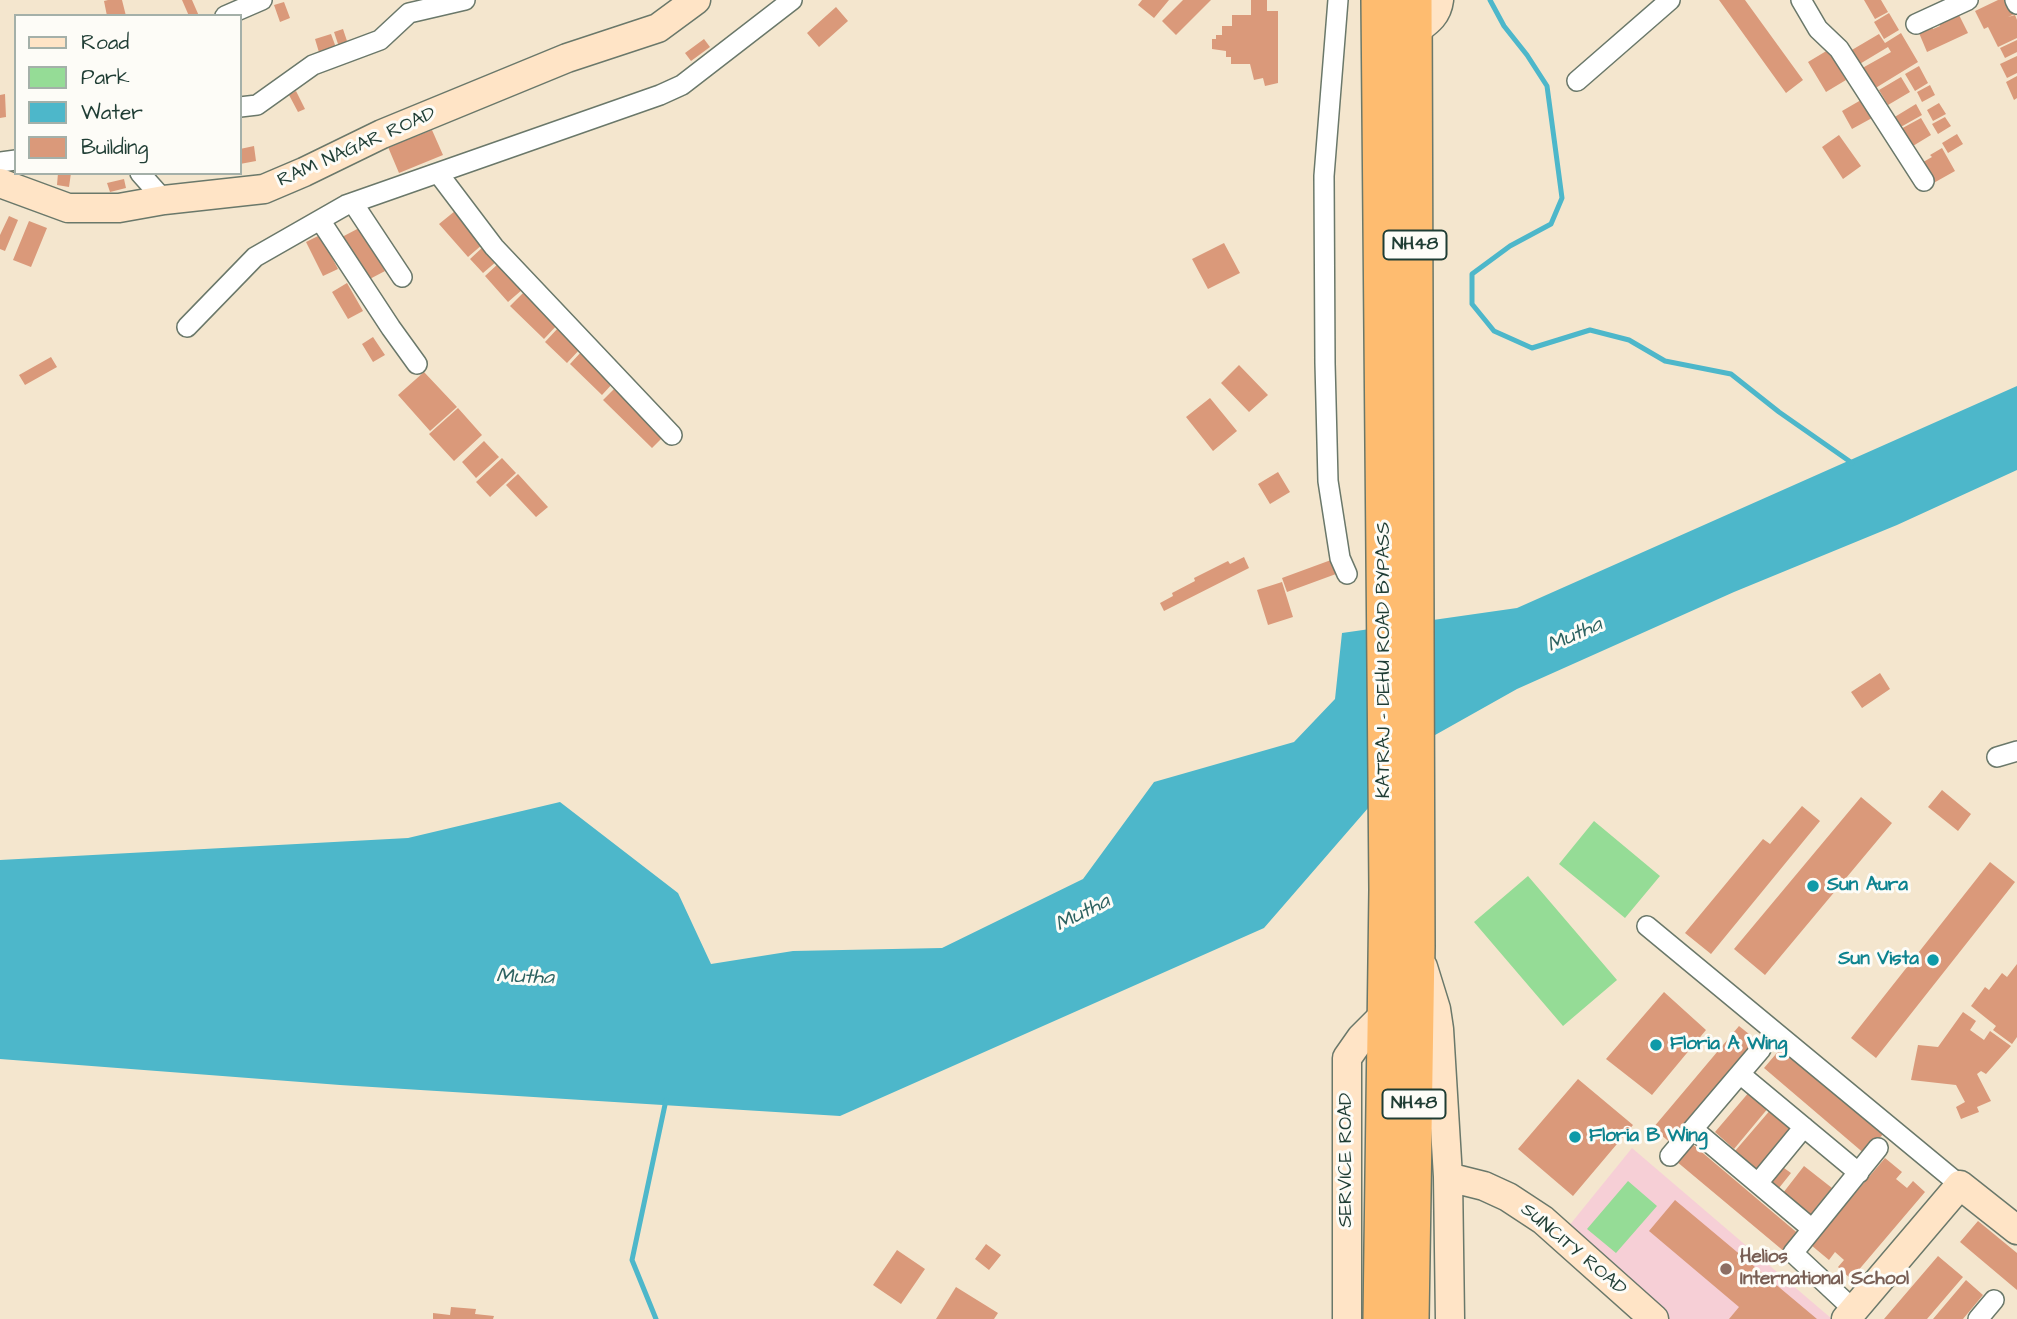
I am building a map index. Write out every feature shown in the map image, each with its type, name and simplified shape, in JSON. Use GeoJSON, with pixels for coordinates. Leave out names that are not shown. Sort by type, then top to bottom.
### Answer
{"type":"FeatureCollection","features":[{"type":"Feature","properties":{"kind":"highway","name":"KATRAJ - DEHU ROAD BYPASS"},"geometry":{"type":"LineString","coordinates":[[1379,0],[1400,489]]}},
{"type":"Feature","properties":{"kind":"highway","name":"KATRAJ - DEHU ROAD BYPASS"},"geometry":{"type":"LineString","coordinates":[[1381,1319],[1384,1015],[1402,890],[1400,489],[1414,16]]}},
{"type":"Feature","properties":{"kind":"highway","name":"KATRAJ - DEHU ROAD BYPASS"},"geometry":{"type":"LineString","coordinates":[[1402,890],[1417,946],[1411,1319]]}},
{"type":"Feature","properties":{"kind":"street"},"geometry":{"type":"LineString","coordinates":[[230,14],[261,0]]}},
{"type":"Feature","properties":{"kind":"street"},"geometry":{"type":"LineString","coordinates":[[242,107],[257,105],[313,65],[380,40],[409,13],[466,0]]}},
{"type":"Feature","properties":{"kind":"street","name":"RAM NAGAR ROAD"},"geometry":{"type":"LineString","coordinates":[[0,183],[68,208],[119,208],[264,189],[382,134],[567,58],[657,27],[696,0]]}},
{"type":"Feature","properties":{"kind":"street"},"geometry":{"type":"LineString","coordinates":[[187,327],[255,257],[320,219],[353,203],[682,85],[792,0]]}},
{"type":"Feature","properties":{"kind":"street"},"geometry":{"type":"LineString","coordinates":[[1338,0],[1324,176],[1325,376],[1328,481],[1340,558],[1347,575]]}},
{"type":"Feature","properties":{"kind":"street"},"geometry":{"type":"LineString","coordinates":[[1414,16],[1431,19],[1438,9],[1439,0]]}},
{"type":"Feature","properties":{"kind":"street"},"geometry":{"type":"LineString","coordinates":[[1801,0],[1818,29],[1839,49],[1924,181]]}},
{"type":"Feature","properties":{"kind":"street"},"geometry":{"type":"LineString","coordinates":[[1916,24],[1968,0]]}},
{"type":"Feature","properties":{"kind":"street"},"geometry":{"type":"LineString","coordinates":[[1577,81],[1667,1]]}},
{"type":"Feature","properties":{"kind":"street"},"geometry":{"type":"LineString","coordinates":[[438,173],[494,247],[672,435]]}},
{"type":"Feature","properties":{"kind":"street"},"geometry":{"type":"LineString","coordinates":[[142,175],[164,200]]}},
{"type":"Feature","properties":{"kind":"street"},"geometry":{"type":"LineString","coordinates":[[353,203],[402,277]]}},
{"type":"Feature","properties":{"kind":"street"},"geometry":{"type":"LineString","coordinates":[[320,219],[417,364]]}},
{"type":"Feature","properties":{"kind":"street"},"geometry":{"type":"LineString","coordinates":[[1997,757],[2017,751]]}},
{"type":"Feature","properties":{"kind":"street"},"geometry":{"type":"LineString","coordinates":[[1647,926],[1960,1185],[2016,1227]]}},
{"type":"Feature","properties":{"kind":"street"},"geometry":{"type":"LineString","coordinates":[[1417,946],[1436,1009],[1439,1029],[1448,1177],[1450,1319]]}},
{"type":"Feature","properties":{"kind":"street","name":"SERVICE ROAD"},"geometry":{"type":"LineString","coordinates":[[1347,1319],[1347,1058],[1384,1015]]}},
{"type":"Feature","properties":{"kind":"street"},"geometry":{"type":"LineString","coordinates":[[1670,1156],[1761,1049]]}},
{"type":"Feature","properties":{"kind":"street"},"geometry":{"type":"LineString","coordinates":[[1740,1074],[1859,1173]]}},
{"type":"Feature","properties":{"kind":"street"},"geometry":{"type":"LineString","coordinates":[[1758,1183],[1804,1127]]}},
{"type":"Feature","properties":{"kind":"street"},"geometry":{"type":"LineString","coordinates":[[1693,1129],[1812,1229]]}},
{"type":"Feature","properties":{"kind":"street"},"geometry":{"type":"LineString","coordinates":[[1878,1148],[1793,1254],[1850,1314],[1960,1185]]}},
{"type":"Feature","properties":{"kind":"street","name":"SUNCITY ROAD"},"geometry":{"type":"LineString","coordinates":[[1448,1177],[1484,1186],[1508,1197],[1543,1220],[1654,1319]]}},
{"type":"Feature","properties":{"kind":"street"},"geometry":{"type":"LineString","coordinates":[[1978,1319],[1994,1300]]}},
{"type":"Feature","properties":{"kind":"shaded area"},"geometry":{"type":"Polygon","coordinates":[[[1632,1148],[1832,1319],[1661,1319],[1564,1232],[1632,1148]]]}},
{"type":"Feature","properties":{"kind":"green space"},"geometry":{"type":"Polygon","coordinates":[[[1594,821],[1660,876],[1625,918],[1559,864],[1594,821]]]}},
{"type":"Feature","properties":{"kind":"green space"},"geometry":{"type":"Polygon","coordinates":[[[1528,876],[1617,980],[1563,1026],[1474,922],[1528,876]]]}},
{"type":"Feature","properties":{"kind":"green space"},"geometry":{"type":"Polygon","coordinates":[[[1628,1181],[1657,1206],[1616,1253],[1587,1229],[1628,1181]]]}},
{"type":"Feature","properties":{"kind":"water","name":"Mutha"},"geometry":{"type":"Polygon","coordinates":[[[2017,386],[2017,470],[1897,525],[1734,592],[1517,689],[1428,739],[1264,928],[840,1116],[340,1085],[0,1059],[0,860],[408,838],[560,802],[678,893],[711,964],[793,951],[942,948],[1083,879],[1154,782],[1294,742],[1335,699],[1342,633],[1517,608],[2017,386]]]}},
{"type":"Feature","properties":{"kind":"building"},"geometry":{"type":"Polygon","coordinates":[[[122,0],[126,14],[107,14],[104,1],[122,0]]]}},
{"type":"Feature","properties":{"kind":"building"},"geometry":{"type":"Polygon","coordinates":[[[182,0],[192,0],[198,14],[188,14],[182,0]]]}},
{"type":"Feature","properties":{"kind":"building"},"geometry":{"type":"Polygon","coordinates":[[[1142,0],[1169,0],[1154,18],[1138,5],[1142,0]]]}},
{"type":"Feature","properties":{"kind":"building"},"geometry":{"type":"Polygon","coordinates":[[[1183,0],[1211,0],[1176,35],[1162,21],[1183,0]]]}},
{"type":"Feature","properties":{"kind":"building"},"geometry":{"type":"Polygon","coordinates":[[[1251,0],[1267,0],[1267,11],[1278,11],[1278,83],[1265,86],[1263,78],[1254,80],[1250,64],[1231,64],[1231,57],[1226,57],[1226,51],[1212,49],[1212,39],[1216,39],[1216,35],[1222,35],[1222,26],[1232,26],[1232,15],[1251,15],[1251,0]]]}},
{"type":"Feature","properties":{"kind":"building"},"geometry":{"type":"Polygon","coordinates":[[[1719,0],[1745,0],[1803,80],[1786,93],[1719,0]]]}},
{"type":"Feature","properties":{"kind":"building"},"geometry":{"type":"Polygon","coordinates":[[[1864,0],[1881,0],[1888,12],[1875,19],[1864,0]]]}},
{"type":"Feature","properties":{"kind":"building"},"geometry":{"type":"Polygon","coordinates":[[[1998,0],[2011,0],[2017,13],[2008,17],[2015,15],[2017,38],[1998,47],[1988,27],[1984,29],[1975,11],[1998,0]]]}},
{"type":"Feature","properties":{"kind":"building"},"geometry":{"type":"Polygon","coordinates":[[[284,2],[290,18],[280,22],[274,5],[284,2]]]}},
{"type":"Feature","properties":{"kind":"building"},"geometry":{"type":"Polygon","coordinates":[[[836,7],[848,21],[819,47],[807,33],[836,7]]]}},
{"type":"Feature","properties":{"kind":"building"},"geometry":{"type":"Polygon","coordinates":[[[1957,11],[1968,33],[1927,52],[1919,33],[1940,26],[1937,20],[1957,11]]]}},
{"type":"Feature","properties":{"kind":"building"},"geometry":{"type":"Polygon","coordinates":[[[1889,13],[1899,30],[1884,39],[1874,22],[1889,13]]]}},
{"type":"Feature","properties":{"kind":"building"},"geometry":{"type":"Polygon","coordinates":[[[343,29],[349,47],[340,50],[334,32],[343,29]]]}},
{"type":"Feature","properties":{"kind":"building"},"geometry":{"type":"Polygon","coordinates":[[[1901,33],[1918,62],[1869,92],[1857,71],[1891,52],[1888,47],[1853,68],[1845,54],[1879,34],[1885,43],[1901,33]]]}},
{"type":"Feature","properties":{"kind":"building"},"geometry":{"type":"Polygon","coordinates":[[[331,34],[338,53],[321,59],[315,39],[331,34]]]}},
{"type":"Feature","properties":{"kind":"building"},"geometry":{"type":"Polygon","coordinates":[[[704,39],[710,47],[691,61],[685,53],[704,39]]]}},
{"type":"Feature","properties":{"kind":"building"},"geometry":{"type":"Polygon","coordinates":[[[2017,40],[2017,52],[2005,58],[2000,48],[2017,40]]]}},
{"type":"Feature","properties":{"kind":"building"},"geometry":{"type":"Polygon","coordinates":[[[1828,50],[1846,80],[1826,92],[1808,62],[1828,50]]]}},
{"type":"Feature","properties":{"kind":"building"},"geometry":{"type":"Polygon","coordinates":[[[2017,56],[2017,73],[2007,78],[2000,64],[2017,56]]]}},
{"type":"Feature","properties":{"kind":"building"},"geometry":{"type":"Polygon","coordinates":[[[1919,66],[1928,83],[1915,91],[1905,74],[1919,66]]]}},
{"type":"Feature","properties":{"kind":"building"},"geometry":{"type":"Polygon","coordinates":[[[2017,76],[2017,98],[2014,100],[2006,82],[2017,76]]]}},
{"type":"Feature","properties":{"kind":"building"},"geometry":{"type":"Polygon","coordinates":[[[1901,77],[1910,92],[1888,105],[1879,90],[1901,77]]]}},
{"type":"Feature","properties":{"kind":"building"},"geometry":{"type":"Polygon","coordinates":[[[1930,85],[1935,95],[1922,102],[1917,92],[1930,85]]]}},
{"type":"Feature","properties":{"kind":"building"},"geometry":{"type":"Polygon","coordinates":[[[296,91],[305,109],[298,112],[289,95],[296,91]]]}},
{"type":"Feature","properties":{"kind":"building"},"geometry":{"type":"Polygon","coordinates":[[[5,94],[6,117],[0,118],[0,95],[5,94]]]}},
{"type":"Feature","properties":{"kind":"building"},"geometry":{"type":"Polygon","coordinates":[[[1861,100],[1872,118],[1852,129],[1842,111],[1861,100]]]}},
{"type":"Feature","properties":{"kind":"building"},"geometry":{"type":"Polygon","coordinates":[[[1939,103],[1946,114],[1933,121],[1927,110],[1939,103]]]}},
{"type":"Feature","properties":{"kind":"building"},"geometry":{"type":"Polygon","coordinates":[[[1916,104],[1922,115],[1899,128],[1893,118],[1916,104]]]}},
{"type":"Feature","properties":{"kind":"building"},"geometry":{"type":"Polygon","coordinates":[[[1945,117],[1951,126],[1938,134],[1932,124],[1945,117]]]}},
{"type":"Feature","properties":{"kind":"building"},"geometry":{"type":"Polygon","coordinates":[[[1921,118],[1931,135],[1908,149],[1897,131],[1921,118]]]}},
{"type":"Feature","properties":{"kind":"building"},"geometry":{"type":"Polygon","coordinates":[[[432,130],[443,155],[399,173],[388,147],[432,130]]]}},
{"type":"Feature","properties":{"kind":"building"},"geometry":{"type":"Polygon","coordinates":[[[1957,134],[1963,144],[1948,153],[1942,143],[1957,134]]]}},
{"type":"Feature","properties":{"kind":"building"},"geometry":{"type":"Polygon","coordinates":[[[1839,135],[1861,166],[1843,179],[1822,147],[1839,135]]]}},
{"type":"Feature","properties":{"kind":"building"},"geometry":{"type":"Polygon","coordinates":[[[254,146],[256,161],[242,164],[242,149],[254,146]]]}},
{"type":"Feature","properties":{"kind":"building"},"geometry":{"type":"Polygon","coordinates":[[[1942,148],[1955,171],[1930,185],[1918,165],[1942,148]]]}},
{"type":"Feature","properties":{"kind":"building"},"geometry":{"type":"Polygon","coordinates":[[[58,175],[71,175],[69,187],[57,185],[58,175]]]}},
{"type":"Feature","properties":{"kind":"building"},"geometry":{"type":"Polygon","coordinates":[[[124,179],[126,188],[110,192],[107,183],[124,179]]]}},
{"type":"Feature","properties":{"kind":"building"},"geometry":{"type":"Polygon","coordinates":[[[455,211],[483,244],[468,257],[439,224],[455,211]]]}},
{"type":"Feature","properties":{"kind":"building"},"geometry":{"type":"Polygon","coordinates":[[[9,216],[18,220],[5,251],[0,249],[0,235],[9,216]]]}},
{"type":"Feature","properties":{"kind":"building"},"geometry":{"type":"Polygon","coordinates":[[[29,221],[47,228],[31,267],[13,260],[29,221]]]}},
{"type":"Feature","properties":{"kind":"building"},"geometry":{"type":"Polygon","coordinates":[[[361,227],[385,271],[366,281],[342,237],[361,227]]]}},
{"type":"Feature","properties":{"kind":"building"},"geometry":{"type":"Polygon","coordinates":[[[320,235],[338,269],[323,276],[306,242],[320,235]]]}},
{"type":"Feature","properties":{"kind":"building"},"geometry":{"type":"Polygon","coordinates":[[[1224,243],[1240,273],[1208,289],[1192,259],[1224,243]]]}},
{"type":"Feature","properties":{"kind":"building"},"geometry":{"type":"Polygon","coordinates":[[[484,246],[497,261],[483,273],[470,259],[484,246]]]}},
{"type":"Feature","properties":{"kind":"building"},"geometry":{"type":"Polygon","coordinates":[[[499,263],[523,289],[508,302],[485,276],[499,263]]]}},
{"type":"Feature","properties":{"kind":"building"},"geometry":{"type":"Polygon","coordinates":[[[347,283],[363,311],[348,319],[332,292],[347,283]]]}},
{"type":"Feature","properties":{"kind":"building"},"geometry":{"type":"Polygon","coordinates":[[[525,291],[559,323],[544,339],[510,306],[525,291]]]}},
{"type":"Feature","properties":{"kind":"building"},"geometry":{"type":"Polygon","coordinates":[[[559,327],[581,348],[567,363],[545,342],[559,327]]]}},
{"type":"Feature","properties":{"kind":"building"},"geometry":{"type":"Polygon","coordinates":[[[373,337],[385,355],[373,362],[362,344],[373,337]]]}},
{"type":"Feature","properties":{"kind":"building"},"geometry":{"type":"Polygon","coordinates":[[[582,351],[614,382],[602,395],[570,364],[582,351]]]}},
{"type":"Feature","properties":{"kind":"building"},"geometry":{"type":"Polygon","coordinates":[[[51,357],[57,367],[25,385],[19,375],[51,357]]]}},
{"type":"Feature","properties":{"kind":"building"},"geometry":{"type":"Polygon","coordinates":[[[1239,365],[1268,395],[1249,412],[1221,383],[1239,365]]]}},
{"type":"Feature","properties":{"kind":"building"},"geometry":{"type":"Polygon","coordinates":[[[424,372],[457,407],[430,431],[398,395],[424,372]]]}},
{"type":"Feature","properties":{"kind":"building"},"geometry":{"type":"Polygon","coordinates":[[[618,385],[667,433],[652,448],[603,400],[618,385]]]}},
{"type":"Feature","properties":{"kind":"building"},"geometry":{"type":"Polygon","coordinates":[[[1210,398],[1237,431],[1213,451],[1186,417],[1210,398]]]}},
{"type":"Feature","properties":{"kind":"building"},"geometry":{"type":"Polygon","coordinates":[[[458,408],[482,435],[454,461],[429,434],[458,408]]]}},
{"type":"Feature","properties":{"kind":"building"},"geometry":{"type":"Polygon","coordinates":[[[484,441],[499,457],[476,478],[462,462],[484,441]]]}},
{"type":"Feature","properties":{"kind":"building"},"geometry":{"type":"Polygon","coordinates":[[[502,458],[516,473],[490,497],[476,482],[502,458]]]}},
{"type":"Feature","properties":{"kind":"building"},"geometry":{"type":"Polygon","coordinates":[[[1278,472],[1290,492],[1270,504],[1258,484],[1278,472]]]}},
{"type":"Feature","properties":{"kind":"building"},"geometry":{"type":"Polygon","coordinates":[[[518,474],[548,507],[536,517],[506,485],[518,474]]]}},
{"type":"Feature","properties":{"kind":"building"},"geometry":{"type":"Polygon","coordinates":[[[1244,557],[1249,568],[1164,611],[1160,603],[1195,581],[1194,578],[1228,561],[1230,564],[1244,557]]]}},
{"type":"Feature","properties":{"kind":"building"},"geometry":{"type":"Polygon","coordinates":[[[1331,560],[1336,574],[1287,592],[1282,578],[1331,560]]]}},
{"type":"Feature","properties":{"kind":"building"},"geometry":{"type":"Polygon","coordinates":[[[1282,582],[1293,617],[1268,625],[1257,590],[1282,582]]]}},
{"type":"Feature","properties":{"kind":"building"},"geometry":{"type":"Polygon","coordinates":[[[1880,673],[1890,689],[1862,708],[1851,692],[1880,673]]]}},
{"type":"Feature","properties":{"kind":"building"},"geometry":{"type":"Polygon","coordinates":[[[1942,790],[1971,814],[1958,831],[1928,807],[1942,790]]]}},
{"type":"Feature","properties":{"kind":"building","name":"Sun Aura"},"geometry":{"type":"Polygon","coordinates":[[[1861,797],[1892,823],[1765,975],[1734,949],[1861,797]]]}},
{"type":"Feature","properties":{"kind":"building"},"geometry":{"type":"Polygon","coordinates":[[[1802,806],[1820,821],[1711,954],[1685,933],[1763,839],[1770,844],[1802,806]]]}},
{"type":"Feature","properties":{"kind":"building","name":"Sun Vista"},"geometry":{"type":"Polygon","coordinates":[[[1990,862],[2015,882],[1876,1058],[1851,1038],[1990,862]]]}},
{"type":"Feature","properties":{"kind":"building"},"geometry":{"type":"Polygon","coordinates":[[[2017,964],[2017,1037],[2012,1044],[1993,1030],[1996,1026],[1971,1006],[1985,987],[1989,990],[2002,973],[2007,977],[2017,964]]]}},
{"type":"Feature","properties":{"kind":"building","name":"Floria A Wing"},"geometry":{"type":"Polygon","coordinates":[[[1664,992],[1706,1030],[1652,1095],[1606,1059],[1664,992]]]}},
{"type":"Feature","properties":{"kind":"building"},"geometry":{"type":"Polygon","coordinates":[[[1963,1012],[1976,1021],[1970,1030],[1984,1040],[1990,1031],[2011,1046],[1986,1074],[1981,1071],[1977,1074],[1991,1101],[1977,1107],[1979,1112],[1961,1119],[1956,1107],[1965,1102],[1956,1085],[1911,1080],[1918,1045],[1938,1047],[1963,1012]]]}},
{"type":"Feature","properties":{"kind":"building"},"geometry":{"type":"Polygon","coordinates":[[[1739,1026],[1759,1042],[1673,1145],[1653,1128],[1739,1026]]]}},
{"type":"Feature","properties":{"kind":"building"},"geometry":{"type":"Polygon","coordinates":[[[1781,1048],[1883,1134],[1866,1155],[1764,1068],[1781,1048]]]}},
{"type":"Feature","properties":{"kind":"building","name":"Floria B Wing"},"geometry":{"type":"Polygon","coordinates":[[[1578,1079],[1633,1125],[1573,1196],[1518,1149],[1578,1079]]]}},
{"type":"Feature","properties":{"kind":"building"},"geometry":{"type":"Polygon","coordinates":[[[1750,1091],[1769,1107],[1734,1149],[1715,1132],[1750,1091]]]}},
{"type":"Feature","properties":{"kind":"building"},"geometry":{"type":"Polygon","coordinates":[[[1772,1108],[1796,1128],[1759,1171],[1735,1151],[1772,1108]]]}},
{"type":"Feature","properties":{"kind":"building"},"geometry":{"type":"Polygon","coordinates":[[[1691,1143],[1801,1236],[1786,1253],[1676,1161],[1691,1143]]]}},
{"type":"Feature","properties":{"kind":"building"},"geometry":{"type":"Polygon","coordinates":[[[1885,1158],[1902,1172],[1896,1179],[1907,1188],[1913,1181],[1925,1192],[1851,1279],[1838,1267],[1844,1260],[1835,1252],[1829,1260],[1811,1245],[1885,1158]]]}},
{"type":"Feature","properties":{"kind":"building"},"geometry":{"type":"Polygon","coordinates":[[[1804,1166],[1832,1188],[1810,1215],[1783,1193],[1804,1166]]]}},
{"type":"Feature","properties":{"kind":"building"},"geometry":{"type":"Polygon","coordinates":[[[1784,1168],[1791,1173],[1779,1188],[1771,1183],[1784,1168]]]}},
{"type":"Feature","properties":{"kind":"building","name":"Helios International School"},"geometry":{"type":"Polygon","coordinates":[[[1675,1200],[1817,1319],[1729,1319],[1739,1307],[1649,1231],[1675,1200]]]}},
{"type":"Feature","properties":{"kind":"building"},"geometry":{"type":"Polygon","coordinates":[[[1978,1221],[2017,1253],[2017,1290],[1960,1242],[1978,1221]]]}},
{"type":"Feature","properties":{"kind":"building"},"geometry":{"type":"Polygon","coordinates":[[[986,1244],[1001,1255],[989,1270],[975,1259],[986,1244]]]}},
{"type":"Feature","properties":{"kind":"building"},"geometry":{"type":"Polygon","coordinates":[[[897,1250],[925,1269],[901,1304],[873,1285],[897,1250]]]}},
{"type":"Feature","properties":{"kind":"building"},"geometry":{"type":"Polygon","coordinates":[[[1938,1256],[1963,1277],[1927,1319],[1884,1319],[1938,1256]]]}},
{"type":"Feature","properties":{"kind":"building"},"geometry":{"type":"Polygon","coordinates":[[[1966,1280],[1983,1295],[1963,1319],[1933,1319],[1966,1280]]]}},
{"type":"Feature","properties":{"kind":"building"},"geometry":{"type":"Polygon","coordinates":[[[956,1287],[998,1313],[994,1319],[936,1319],[956,1287]]]}},
{"type":"Feature","properties":{"kind":"building"},"geometry":{"type":"Polygon","coordinates":[[[451,1307],[476,1309],[475,1314],[494,1316],[493,1319],[433,1319],[433,1313],[450,1315],[451,1307]]]}},
{"type":"Feature","properties":{"kind":"waterway"},"geometry":{"type":"LineString","coordinates":[[1490,0],[1504,26],[1547,86],[1562,198],[1551,224],[1510,246],[1472,274],[1472,304],[1494,331],[1532,348],[1590,330],[1629,340],[1665,361],[1731,374],[1779,412],[1852,463]]}},
{"type":"Feature","properties":{"kind":"waterway"},"geometry":{"type":"LineString","coordinates":[[656,1319],[632,1260],[666,1100]]}},
{"type":"Feature","properties":{"kind":"place","name":"Sun Aura"},"geometry":{"type":"Point","coordinates":[1813,886]}},
{"type":"Feature","properties":{"kind":"place","name":"Sun Vista"},"geometry":{"type":"Point","coordinates":[1933,960]}},
{"type":"Feature","properties":{"kind":"place","name":"Floria A Wing"},"geometry":{"type":"Point","coordinates":[1656,1045]}},
{"type":"Feature","properties":{"kind":"place","name":"Floria B Wing"},"geometry":{"type":"Point","coordinates":[1575,1137]}},
{"type":"Feature","properties":{"kind":"place","name":"Helios International School"},"geometry":{"type":"Point","coordinates":[1726,1269]}}]}
